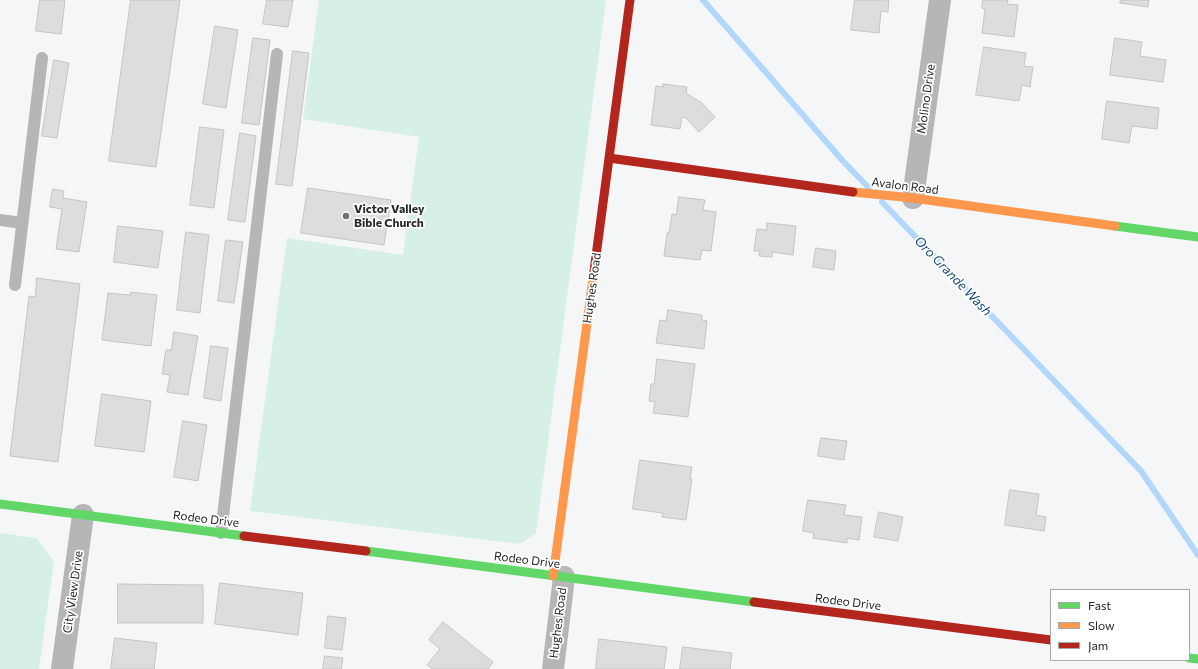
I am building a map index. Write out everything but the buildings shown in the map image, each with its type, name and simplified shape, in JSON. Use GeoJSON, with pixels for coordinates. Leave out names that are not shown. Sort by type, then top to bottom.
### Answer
{"type":"FeatureCollection","features":[{"type":"Feature","properties":{"kind":"street","name":"Hughes Road"},"geometry":{"type":"LineString","coordinates":[[552,669],[559,576],[609,158],[630,0]]}},
{"type":"Feature","properties":{"kind":"street","name":"Molino Drive"},"geometry":{"type":"LineString","coordinates":[[913,198],[940,0]]}},
{"type":"Feature","properties":{"kind":"street","name":"Avalon Road"},"geometry":{"type":"LineString","coordinates":[[609,158],[841,191],[913,198],[1198,237]]}},
{"type":"Feature","properties":{"kind":"street","name":"Rodeo Drive"},"geometry":{"type":"LineString","coordinates":[[0,504],[1050,640]]}},
{"type":"Feature","properties":{"kind":"street","name":"City View Drive"},"geometry":{"type":"LineString","coordinates":[[62,669],[83,515]]}},
{"type":"Feature","properties":{"kind":"lane"},"geometry":{"type":"LineString","coordinates":[[221,533],[277,54]]}},
{"type":"Feature","properties":{"kind":"lane"},"geometry":{"type":"LineString","coordinates":[[15,285],[42,58]]}},
{"type":"Feature","properties":{"kind":"lane"},"geometry":{"type":"LineString","coordinates":[[0,220],[22,223]]}},
{"type":"Feature","properties":{"kind":"green space"},"geometry":{"type":"Polygon","coordinates":[[[319,0],[606,0],[536,533],[520,544],[250,511],[287,238],[403,255],[419,137],[303,119],[319,0]]]}},
{"type":"Feature","properties":{"kind":"green space"},"geometry":{"type":"Polygon","coordinates":[[[0,533],[36,538],[54,561],[39,669],[0,669],[0,533]]]}},
{"type":"Feature","properties":{"kind":"waterway","name":"Oro Grande Wash"},"geometry":{"type":"LineString","coordinates":[[703,0],[842,160],[869,188]]}},
{"type":"Feature","properties":{"kind":"waterway","name":"Oro Grande Wash"},"geometry":{"type":"LineString","coordinates":[[882,202],[1141,471],[1198,555]]}},
{"type":"Feature","properties":{"kind":"traffic: fast"},"geometry":{"type":"LineString","coordinates":[[1115,226],[1198,237]]}},
{"type":"Feature","properties":{"kind":"traffic: fast"},"geometry":{"type":"LineString","coordinates":[[0,504],[244,536]]}},
{"type":"Feature","properties":{"kind":"traffic: fast"},"geometry":{"type":"LineString","coordinates":[[366,551],[754,602]]}},
{"type":"Feature","properties":{"kind":"traffic: fast"},"geometry":{"type":"LineString","coordinates":[[1190,658],[1198,659]]}},
{"type":"Feature","properties":{"kind":"traffic: slow"},"geometry":{"type":"LineString","coordinates":[[853,192],[913,198],[1115,226]]}},
{"type":"Feature","properties":{"kind":"traffic: slow"},"geometry":{"type":"LineString","coordinates":[[553,576],[594,271]]}},
{"type":"Feature","properties":{"kind":"traffic: jam"},"geometry":{"type":"LineString","coordinates":[[594,271],[630,0]]}},
{"type":"Feature","properties":{"kind":"traffic: jam"},"geometry":{"type":"LineString","coordinates":[[609,158],[853,192]]}},
{"type":"Feature","properties":{"kind":"traffic: jam"},"geometry":{"type":"LineString","coordinates":[[244,536],[366,551]]}},
{"type":"Feature","properties":{"kind":"traffic: jam"},"geometry":{"type":"LineString","coordinates":[[754,602],[1050,640]]}},
{"type":"Feature","properties":{"kind":"place","name":"Victor Valley Bible Church"},"geometry":{"type":"Point","coordinates":[346,216]}}]}
